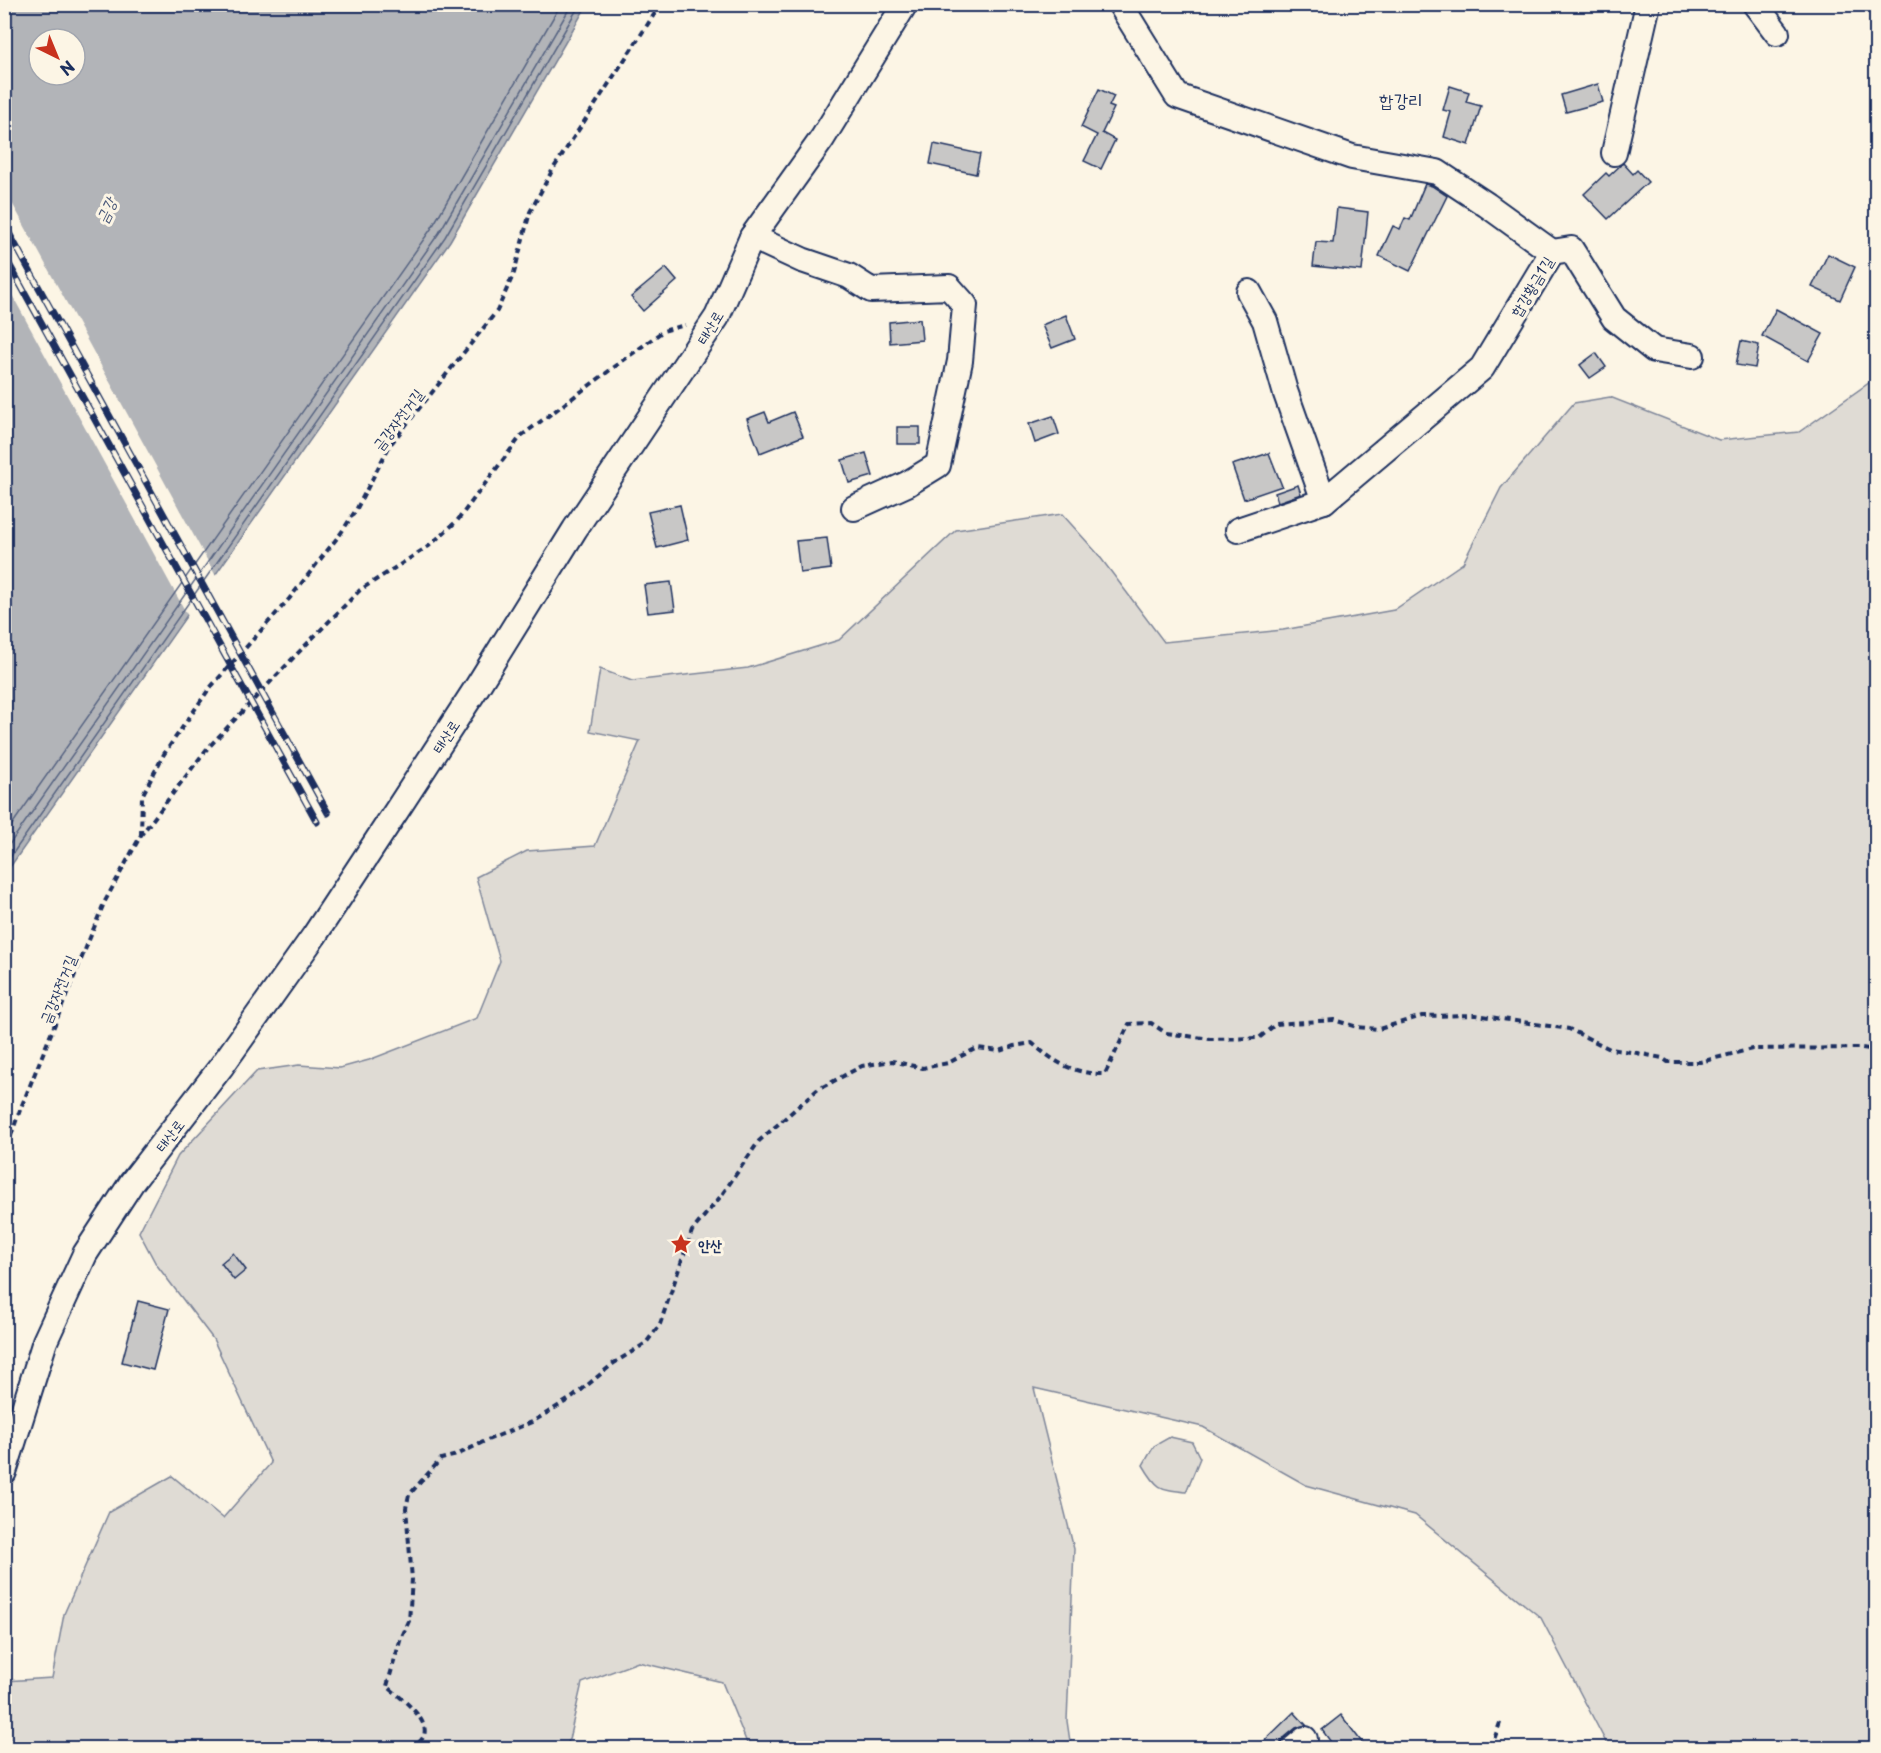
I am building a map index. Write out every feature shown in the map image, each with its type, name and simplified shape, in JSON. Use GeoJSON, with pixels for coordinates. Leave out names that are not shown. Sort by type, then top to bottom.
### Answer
{"type":"FeatureCollection","features":[{"type":"Feature","properties":{"kind":"street","name":"태산로"},"geometry":{"type":"LineString","coordinates":[[4,1472],[45,1341],[85,1254],[132,1182],[221,1067],[314,936],[477,687],[575,529],[717,316],[752,237],[822,139],[905,4]]}},
{"type":"Feature","properties":{"kind":"street","name":"합강황금1길"},"geometry":{"type":"LineString","coordinates":[[1120,4],[1177,96],[1352,157],[1437,172],[1552,252],[1482,368],[1324,501]]}},
{"type":"Feature","properties":{"kind":"street"},"geometry":{"type":"LineString","coordinates":[[1614,153],[1648,4]]}},
{"type":"Feature","properties":{"kind":"street"},"geometry":{"type":"LineString","coordinates":[[1755,4],[1777,33]]}},
{"type":"Feature","properties":{"kind":"street"},"geometry":{"type":"LineString","coordinates":[[752,237],[802,260],[849,276],[871,290],[950,287],[965,305],[960,361],[938,465],[907,484],[854,508]]}},
{"type":"Feature","properties":{"kind":"street"},"geometry":{"type":"LineString","coordinates":[[1552,252],[1571,249],[1614,318],[1654,350],[1692,356]]}},
{"type":"Feature","properties":{"kind":"street"},"geometry":{"type":"LineString","coordinates":[[1238,530],[1324,501],[1285,391],[1265,321],[1249,292]]}},
{"type":"Feature","properties":{"kind":"path","name":"금강자전거길"},"geometry":{"type":"LineString","coordinates":[[141,835],[142,796],[187,717],[289,599],[341,533],[356,510],[390,445],[496,311],[514,273],[530,212],[548,178],[661,4]]}},
{"type":"Feature","properties":{"kind":"path","name":"금강자전거길"},"geometry":{"type":"LineString","coordinates":[[4,1155],[104,903],[141,835],[206,750],[360,590],[429,546],[457,521],[521,436],[663,331],[717,316]]}},
{"type":"Feature","properties":{"kind":"path"},"geometry":{"type":"LineString","coordinates":[[410,1749],[422,1739],[426,1731],[423,1719],[387,1686],[400,1641],[409,1621],[412,1579],[406,1508],[409,1495],[441,1459],[457,1455],[532,1422],[573,1398],[614,1364],[646,1343],[660,1324],[692,1231],[727,1189],[759,1141],[818,1090],[862,1066],[892,1061],[923,1068],[948,1064],[977,1048],[1000,1051],[1032,1043],[1047,1056],[1068,1067],[1086,1074],[1105,1074],[1129,1024],[1151,1023],[1166,1033],[1210,1039],[1259,1038],[1276,1024],[1334,1020],[1357,1027],[1379,1029],[1422,1016],[1465,1015],[1569,1029],[1610,1050],[1662,1058],[1668,1062],[1700,1062],[1752,1049],[1862,1048],[1876,1050]]}},
{"type":"Feature","properties":{"kind":"path"},"geometry":{"type":"LineString","coordinates":[[1491,1749],[1501,1720]]}},
{"type":"Feature","properties":{"kind":"shaded area"},"geometry":{"type":"Polygon","coordinates":[[[1876,378],[1876,1748],[1609,1748],[1541,1618],[1415,1515],[1306,1485],[1203,1427],[1034,1388],[1074,1549],[1067,1721],[1071,1748],[749,1748],[722,1682],[638,1662],[582,1683],[567,1748],[5,1748],[5,1681],[52,1678],[64,1614],[109,1512],[172,1476],[223,1518],[271,1463],[213,1339],[156,1264],[139,1232],[178,1156],[257,1071],[299,1065],[340,1068],[369,1060],[477,1018],[500,961],[476,877],[527,851],[595,846],[640,741],[590,731],[600,669],[632,681],[748,668],[839,640],[956,530],[1062,514],[1097,553],[1164,642],[1283,630],[1394,610],[1463,563],[1501,488],[1574,403],[1610,397],[1719,440],[1799,432],[1876,378]]]}},
{"type":"Feature","properties":{"kind":"shaded area"},"geometry":{"type":"Polygon","coordinates":[[[1170,1437],[1192,1442],[1200,1458],[1186,1492],[1160,1486],[1152,1479],[1143,1465],[1154,1446],[1170,1437]]]}},
{"type":"Feature","properties":{"kind":"water","name":"금강"},"geometry":{"type":"Polygon","coordinates":[[[5,5],[587,5],[450,241],[10,867],[5,882],[5,5]]]}},
{"type":"Feature","properties":{"kind":"pier"},"geometry":{"type":"Polygon","coordinates":[[[5,190],[217,578],[189,618],[5,282],[5,190]]]}},
{"type":"Feature","properties":{"kind":"building"},"geometry":{"type":"Polygon","coordinates":[[[1598,84],[1603,102],[1566,112],[1561,95],[1598,84]]]}},
{"type":"Feature","properties":{"kind":"building"},"geometry":{"type":"Polygon","coordinates":[[[1450,86],[1469,92],[1466,102],[1481,106],[1469,145],[1444,137],[1451,112],[1443,110],[1450,86]]]}},
{"type":"Feature","properties":{"kind":"building"},"geometry":{"type":"Polygon","coordinates":[[[1099,89],[1114,96],[1109,106],[1114,108],[1102,133],[1115,140],[1101,169],[1084,161],[1097,135],[1081,127],[1099,89]]]}},
{"type":"Feature","properties":{"kind":"building"},"geometry":{"type":"Polygon","coordinates":[[[934,144],[980,154],[976,174],[930,164],[934,144]]]}},
{"type":"Feature","properties":{"kind":"building"},"geometry":{"type":"Polygon","coordinates":[[[1623,163],[1633,174],[1637,170],[1648,182],[1608,219],[1584,194],[1606,173],[1609,176],[1623,163]]]}},
{"type":"Feature","properties":{"kind":"building"},"geometry":{"type":"Polygon","coordinates":[[[1425,184],[1447,196],[1410,271],[1379,256],[1393,226],[1400,229],[1405,218],[1410,220],[1425,184]]]}},
{"type":"Feature","properties":{"kind":"building"},"geometry":{"type":"Polygon","coordinates":[[[1337,208],[1368,212],[1362,271],[1313,266],[1316,242],[1333,243],[1337,208]]]}},
{"type":"Feature","properties":{"kind":"building"},"geometry":{"type":"Polygon","coordinates":[[[1828,254],[1855,267],[1840,300],[1812,287],[1828,254]]]}},
{"type":"Feature","properties":{"kind":"building"},"geometry":{"type":"Polygon","coordinates":[[[666,268],[677,281],[643,311],[631,297],[666,268]]]}},
{"type":"Feature","properties":{"kind":"building"},"geometry":{"type":"Polygon","coordinates":[[[1776,309],[1823,334],[1808,361],[1762,336],[1776,309]]]}},
{"type":"Feature","properties":{"kind":"building"},"geometry":{"type":"Polygon","coordinates":[[[1066,315],[1075,339],[1052,348],[1042,325],[1066,315]]]}},
{"type":"Feature","properties":{"kind":"building"},"geometry":{"type":"Polygon","coordinates":[[[920,319],[922,340],[890,343],[889,322],[920,319]]]}},
{"type":"Feature","properties":{"kind":"building"},"geometry":{"type":"Polygon","coordinates":[[[1741,341],[1759,345],[1755,368],[1736,365],[1741,341]]]}},
{"type":"Feature","properties":{"kind":"building"},"geometry":{"type":"Polygon","coordinates":[[[1596,353],[1606,367],[1590,378],[1580,365],[1596,353]]]}},
{"type":"Feature","properties":{"kind":"building"},"geometry":{"type":"Polygon","coordinates":[[[765,412],[769,422],[793,412],[803,436],[760,453],[747,419],[765,412]]]}},
{"type":"Feature","properties":{"kind":"building"},"geometry":{"type":"Polygon","coordinates":[[[1053,416],[1059,434],[1035,443],[1029,424],[1053,416]]]}},
{"type":"Feature","properties":{"kind":"building"},"geometry":{"type":"Polygon","coordinates":[[[897,427],[920,427],[920,444],[897,444],[897,427]]]}},
{"type":"Feature","properties":{"kind":"building"},"geometry":{"type":"Polygon","coordinates":[[[866,453],[873,476],[849,483],[842,460],[866,453]]]}},
{"type":"Feature","properties":{"kind":"building"},"geometry":{"type":"Polygon","coordinates":[[[1269,453],[1282,486],[1244,499],[1232,465],[1269,453]]]}},
{"type":"Feature","properties":{"kind":"building"},"geometry":{"type":"Polygon","coordinates":[[[1298,485],[1301,494],[1278,502],[1275,493],[1298,485]]]}},
{"type":"Feature","properties":{"kind":"building"},"geometry":{"type":"Polygon","coordinates":[[[680,505],[688,540],[657,548],[648,512],[680,505]]]}},
{"type":"Feature","properties":{"kind":"building"},"geometry":{"type":"Polygon","coordinates":[[[827,538],[831,569],[800,573],[796,541],[827,538]]]}},
{"type":"Feature","properties":{"kind":"building"},"geometry":{"type":"Polygon","coordinates":[[[671,582],[675,610],[648,613],[644,585],[671,582]]]}},
{"type":"Feature","properties":{"kind":"building"},"geometry":{"type":"Polygon","coordinates":[[[233,1253],[246,1270],[234,1280],[221,1263],[233,1253]]]}},
{"type":"Feature","properties":{"kind":"building"},"geometry":{"type":"Polygon","coordinates":[[[138,1301],[169,1309],[153,1370],[122,1362],[138,1301]]]}},
{"type":"Feature","properties":{"kind":"building"},"geometry":{"type":"Polygon","coordinates":[[[1294,1712],[1306,1725],[1296,1728],[1285,1737],[1280,1749],[1256,1749],[1294,1712]]]}},
{"type":"Feature","properties":{"kind":"building"},"geometry":{"type":"Polygon","coordinates":[[[1341,1715],[1367,1749],[1336,1749],[1322,1730],[1341,1715]]]}},
{"type":"Feature","properties":{"kind":"railway"},"geometry":{"type":"LineString","coordinates":[[4,224],[328,813]]}},
{"type":"Feature","properties":{"kind":"railway"},"geometry":{"type":"LineString","coordinates":[[4,255],[317,822]]}},
{"type":"Feature","properties":{"kind":"place","name":"안산"},"geometry":{"type":"Point","coordinates":[681,1244]}},
{"type":"Feature","properties":{"kind":"district","name":"합강리"},"geometry":{"type":"Point","coordinates":[1401,99]}}]}
